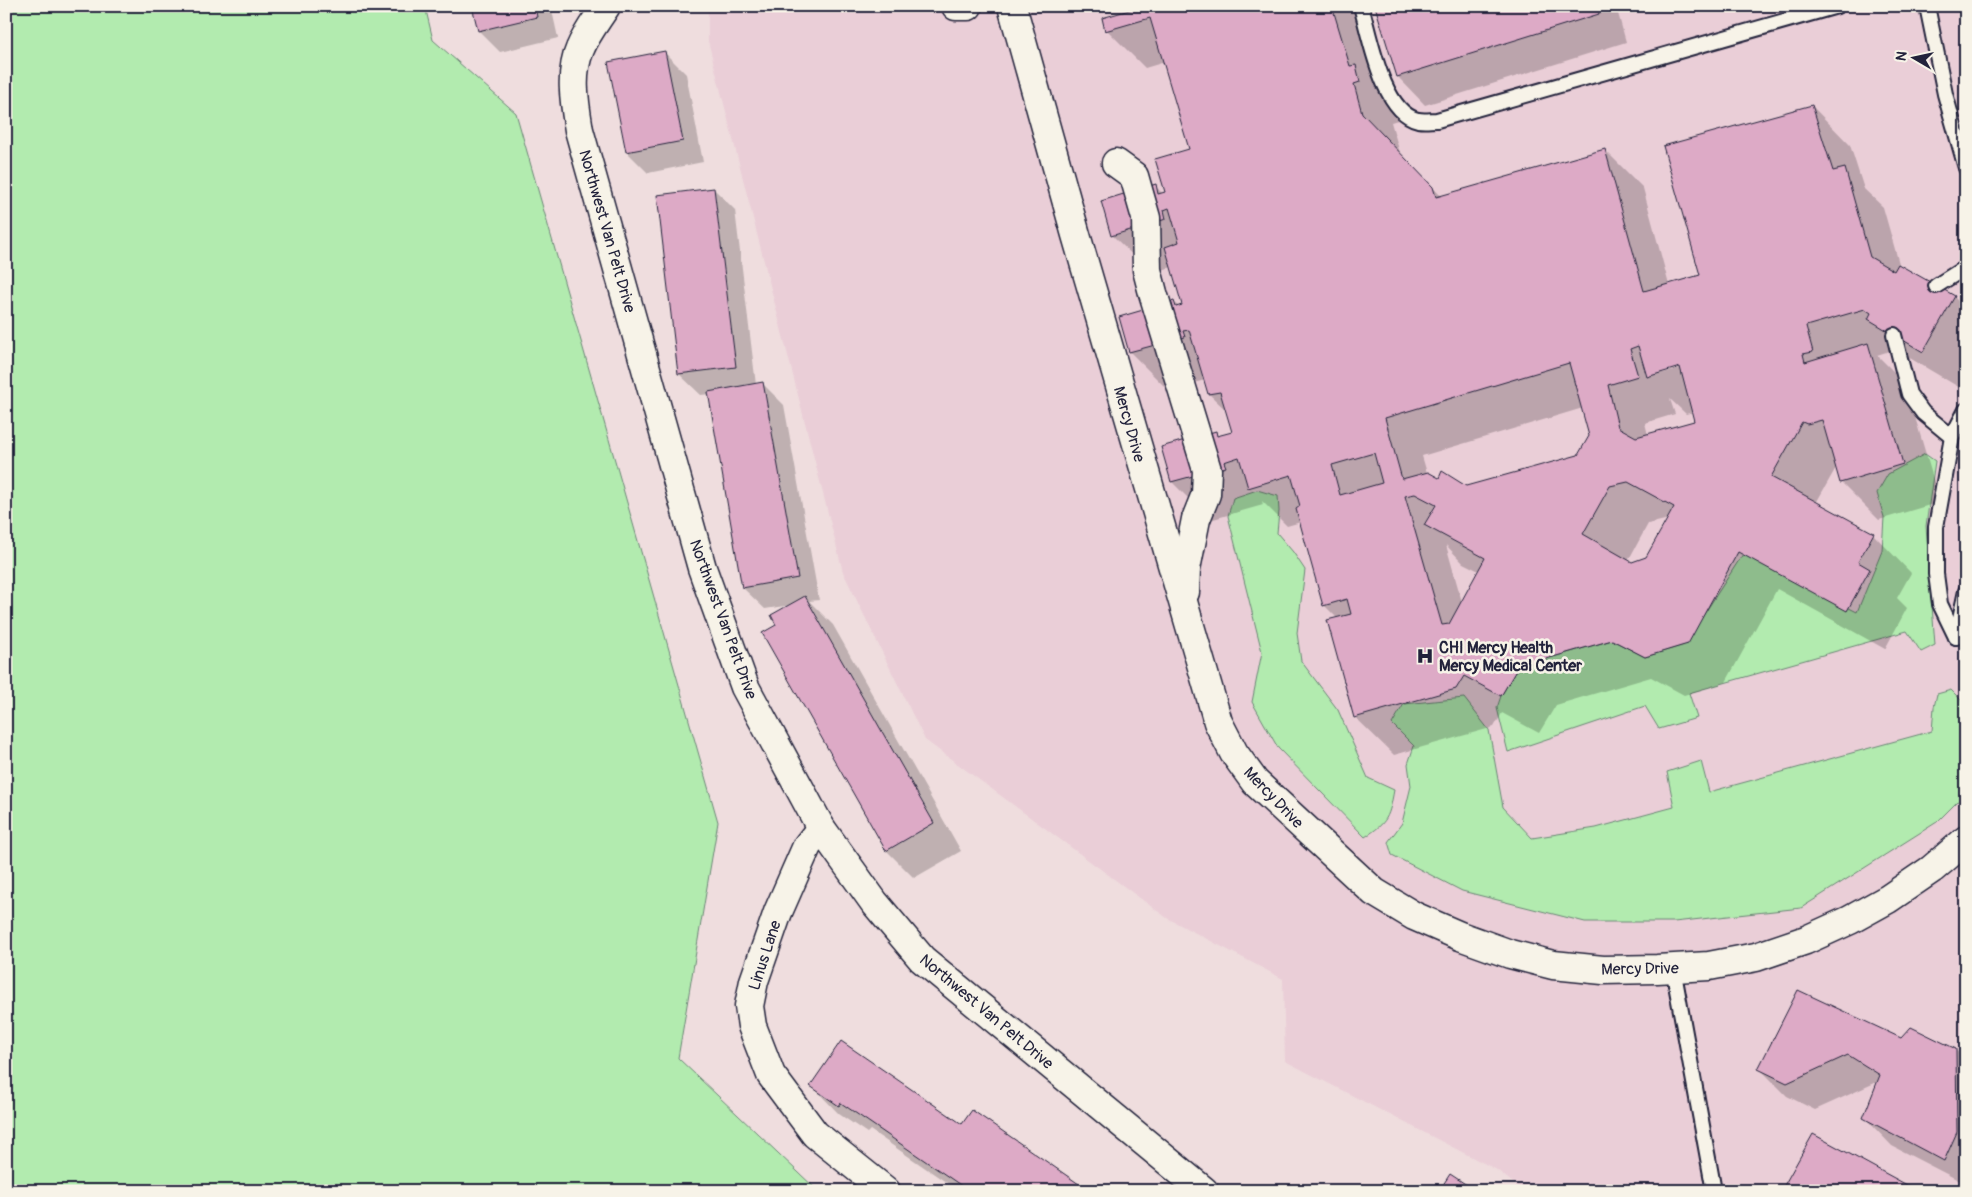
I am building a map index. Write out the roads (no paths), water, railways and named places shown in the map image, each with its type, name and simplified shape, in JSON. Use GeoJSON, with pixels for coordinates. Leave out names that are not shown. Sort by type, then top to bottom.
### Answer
{"type":"FeatureCollection","features":[{"type":"Feature","properties":{"kind":"street","name":"Northwest Van Pelt Drive"},"geometry":{"type":"LineString","coordinates":[[606,6],[579,51],[574,78],[579,130],[702,568],[745,687],[821,828],[874,902],[922,959],[1204,1191]]}},
{"type":"Feature","properties":{"kind":"street"},"geometry":{"type":"LineString","coordinates":[[956,6],[968,6]]}},
{"type":"Feature","properties":{"kind":"street","name":"Mercy Drive"},"geometry":{"type":"LineString","coordinates":[[1012,6],[1076,235],[1218,722],[1234,753],[1255,782],[1374,892],[1414,916],[1460,936],[1510,954],[1553,965],[1603,970],[1709,966],[1756,957],[1806,940],[1850,920],[1888,899],[1932,868],[1966,840]]}},
{"type":"Feature","properties":{"kind":"street"},"geometry":{"type":"LineString","coordinates":[[1116,163],[1134,176],[1146,218],[1147,270],[1207,470],[1206,494],[1196,519],[1186,569],[1184,606]]}},
{"type":"Feature","properties":{"kind":"street","name":"Linus Lane"},"geometry":{"type":"LineString","coordinates":[[821,828],[807,846],[778,912],[754,981],[749,1006],[752,1026],[771,1075],[814,1134],[886,1191]]}},
{"type":"Feature","properties":{"kind":"lane"},"geometry":{"type":"LineString","coordinates":[[1361,6],[1383,84],[1398,108],[1417,120],[1437,120],[1837,6]]}},
{"type":"Feature","properties":{"kind":"lane"},"geometry":{"type":"LineString","coordinates":[[1927,6],[1945,94],[1966,168]]}},
{"type":"Feature","properties":{"kind":"lane"},"geometry":{"type":"LineString","coordinates":[[1936,286],[1966,267]]}},
{"type":"Feature","properties":{"kind":"lane"},"geometry":{"type":"LineString","coordinates":[[1894,335],[1910,394],[1923,413],[1952,437]]}},
{"type":"Feature","properties":{"kind":"lane"},"geometry":{"type":"LineString","coordinates":[[1966,410],[1952,437],[1936,526],[1936,574],[1940,604],[1956,637],[1966,592]]}},
{"type":"Feature","properties":{"kind":"lane"},"geometry":{"type":"LineString","coordinates":[[1673,968],[1714,1191]]}},
{"type":"Feature","properties":{"kind":"place","name":"CHI Mercy Health Mercy Medical Center"},"geometry":{"type":"Point","coordinates":[1425,656]}}]}
